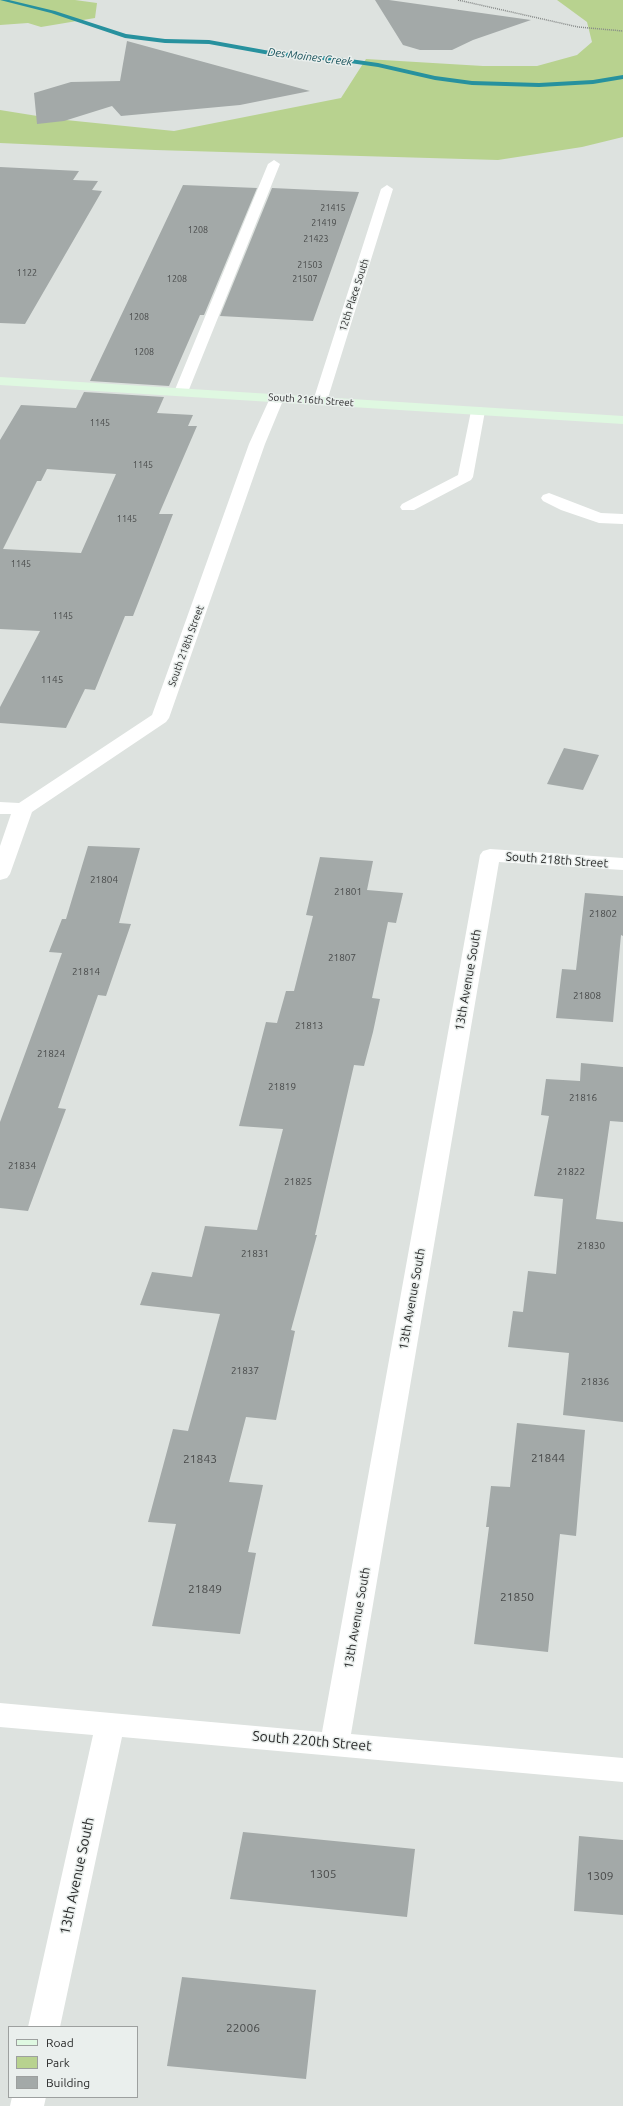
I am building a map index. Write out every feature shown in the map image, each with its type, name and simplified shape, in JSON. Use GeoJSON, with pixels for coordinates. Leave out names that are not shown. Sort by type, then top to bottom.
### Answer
{"type":"FeatureCollection","features":[{"type":"Feature","properties":{"kind":"main road","name":"South 216th Street"},"geometry":{"type":"LineString","coordinates":[[0,381],[623,420]]}},
{"type":"Feature","properties":{"kind":"street"},"geometry":{"type":"LineString","coordinates":[[181,392],[274,164]]}},
{"type":"Feature","properties":{"kind":"street","name":"12th Place South"},"geometry":{"type":"LineString","coordinates":[[320,401],[387,190]]}},
{"type":"Feature","properties":{"kind":"street","name":"South 218th Street"},"geometry":{"type":"LineString","coordinates":[[22,810],[160,718],[257,444],[277,398]]}},
{"type":"Feature","properties":{"kind":"street"},"geometry":{"type":"LineString","coordinates":[[408,507],[465,477],[478,410]]}},
{"type":"Feature","properties":{"kind":"street"},"geometry":{"type":"LineString","coordinates":[[549,498],[572,509],[599,518],[623,519]]}},
{"type":"Feature","properties":{"kind":"street"},"geometry":{"type":"LineString","coordinates":[[0,808],[22,810],[0,874]]}},
{"type":"Feature","properties":{"kind":"street","name":"South 218th Street"},"geometry":{"type":"LineString","coordinates":[[490,855],[623,864]]}},
{"type":"Feature","properties":{"kind":"street","name":"13th Avenue South"},"geometry":{"type":"LineString","coordinates":[[335,1743],[490,855]]}},
{"type":"Feature","properties":{"kind":"street","name":"South 220th Street"},"geometry":{"type":"LineString","coordinates":[[0,1715],[335,1743],[623,1770]]}},
{"type":"Feature","properties":{"kind":"street","name":"13th Avenue South"},"geometry":{"type":"LineString","coordinates":[[44,2026],[110,1725]]}},
{"type":"Feature","properties":{"kind":"path"},"geometry":{"type":"LineString","coordinates":[[458,0],[578,27],[623,31]]}},
{"type":"Feature","properties":{"kind":"green space"},"geometry":{"type":"Polygon","coordinates":[[[0,0],[75,0],[97,3],[95,18],[41,27],[28,23],[0,25],[0,0]]]}},
{"type":"Feature","properties":{"kind":"green space"},"geometry":{"type":"Polygon","coordinates":[[[557,0],[623,0],[623,137],[582,147],[498,160],[155,150],[0,143],[0,110],[56,119],[174,131],[341,98],[366,59],[483,66],[537,66],[577,55],[592,42],[587,22],[557,0]]]}},
{"type":"Feature","properties":{"kind":"building"},"geometry":{"type":"Polygon","coordinates":[[[375,0],[389,0],[531,20],[473,40],[452,50],[420,50],[403,45],[375,0]]]}},
{"type":"Feature","properties":{"kind":"building"},"geometry":{"type":"Polygon","coordinates":[[[127,41],[310,91],[240,105],[121,116],[112,106],[64,121],[37,124],[34,93],[71,82],[120,81],[127,41]]]}},
{"type":"Feature","properties":{"kind":"building"},"geometry":{"type":"Polygon","coordinates":[[[0,167],[79,171],[73,180],[98,181],[92,190],[102,191],[25,324],[0,323],[0,167]]]}},
{"type":"Feature","properties":{"kind":"building"},"geometry":{"type":"Polygon","coordinates":[[[183,185],[257,188],[204,315],[200,315],[169,386],[90,381],[183,185]]]}},
{"type":"Feature","properties":{"kind":"building"},"geometry":{"type":"Polygon","coordinates":[[[272,188],[359,192],[313,321],[220,316],[272,188]]]}},
{"type":"Feature","properties":{"kind":"building"},"geometry":{"type":"Polygon","coordinates":[[[84,392],[164,397],[157,413],[193,415],[188,426],[197,426],[159,514],[173,514],[133,616],[125,616],[95,690],[85,689],[66,728],[0,723],[0,707],[40,631],[0,629],[0,440],[21,405],[76,408],[84,392]],[[47,469],[41,481],[37,481],[3,549],[81,553],[116,474],[47,469]]]}},
{"type":"Feature","properties":{"kind":"building"},"geometry":{"type":"Polygon","coordinates":[[[564,748],[599,755],[583,790],[547,784],[564,748]]]}},
{"type":"Feature","properties":{"kind":"building"},"geometry":{"type":"Polygon","coordinates":[[[88,846],[140,848],[119,923],[131,924],[106,996],[98,995],[58,1108],[66,1109],[28,1211],[0,1208],[0,1122],[62,953],[49,952],[62,919],[66,919],[88,846]]]}},
{"type":"Feature","properties":{"kind":"building"},"geometry":{"type":"Polygon","coordinates":[[[320,857],[373,861],[367,890],[403,893],[396,923],[388,922],[372,998],[380,999],[373,1032],[364,1066],[354,1065],[315,1235],[317,1235],[291,1330],[295,1331],[276,1420],[246,1417],[229,1482],[263,1485],[248,1552],[256,1553],[240,1634],[152,1626],[176,1524],[148,1522],[173,1429],[188,1431],[220,1314],[140,1305],[152,1272],[192,1277],[205,1226],[257,1230],[283,1129],[239,1126],[266,1022],[277,1023],[286,991],[294,991],[313,916],[306,915],[320,857]]]}},
{"type":"Feature","properties":{"kind":"building"},"geometry":{"type":"Polygon","coordinates":[[[585,893],[623,896],[623,936],[621,935],[613,1022],[556,1018],[562,969],[576,970],[585,893]]]}},
{"type":"Feature","properties":{"kind":"building"},"geometry":{"type":"Polygon","coordinates":[[[581,1063],[623,1067],[623,1122],[610,1121],[596,1219],[623,1222],[623,1422],[563,1415],[569,1353],[508,1347],[513,1311],[523,1312],[528,1271],[556,1274],[563,1199],[534,1196],[549,1116],[541,1115],[546,1079],[580,1081],[581,1063]]]}},
{"type":"Feature","properties":{"kind":"building"},"geometry":{"type":"Polygon","coordinates":[[[517,1423],[585,1430],[576,1536],[560,1534],[548,1652],[474,1644],[489,1527],[486,1527],[491,1486],[510,1487],[517,1423]]]}},
{"type":"Feature","properties":{"kind":"building"},"geometry":{"type":"Polygon","coordinates":[[[243,1832],[415,1849],[407,1917],[230,1899],[243,1832]]]}},
{"type":"Feature","properties":{"kind":"building"},"geometry":{"type":"Polygon","coordinates":[[[579,1836],[623,1840],[623,1915],[574,1911],[579,1836]]]}},
{"type":"Feature","properties":{"kind":"building"},"geometry":{"type":"Polygon","coordinates":[[[182,1977],[316,1990],[306,2079],[167,2066],[182,1977]]]}},
{"type":"Feature","properties":{"kind":"waterway","name":"Des Moines Creek"},"geometry":{"type":"LineString","coordinates":[[2,0],[53,12],[125,36],[165,41],[209,42],[270,53],[343,60],[361,64],[378,65],[435,78],[472,83],[539,85],[593,82],[623,77]]}}]}
